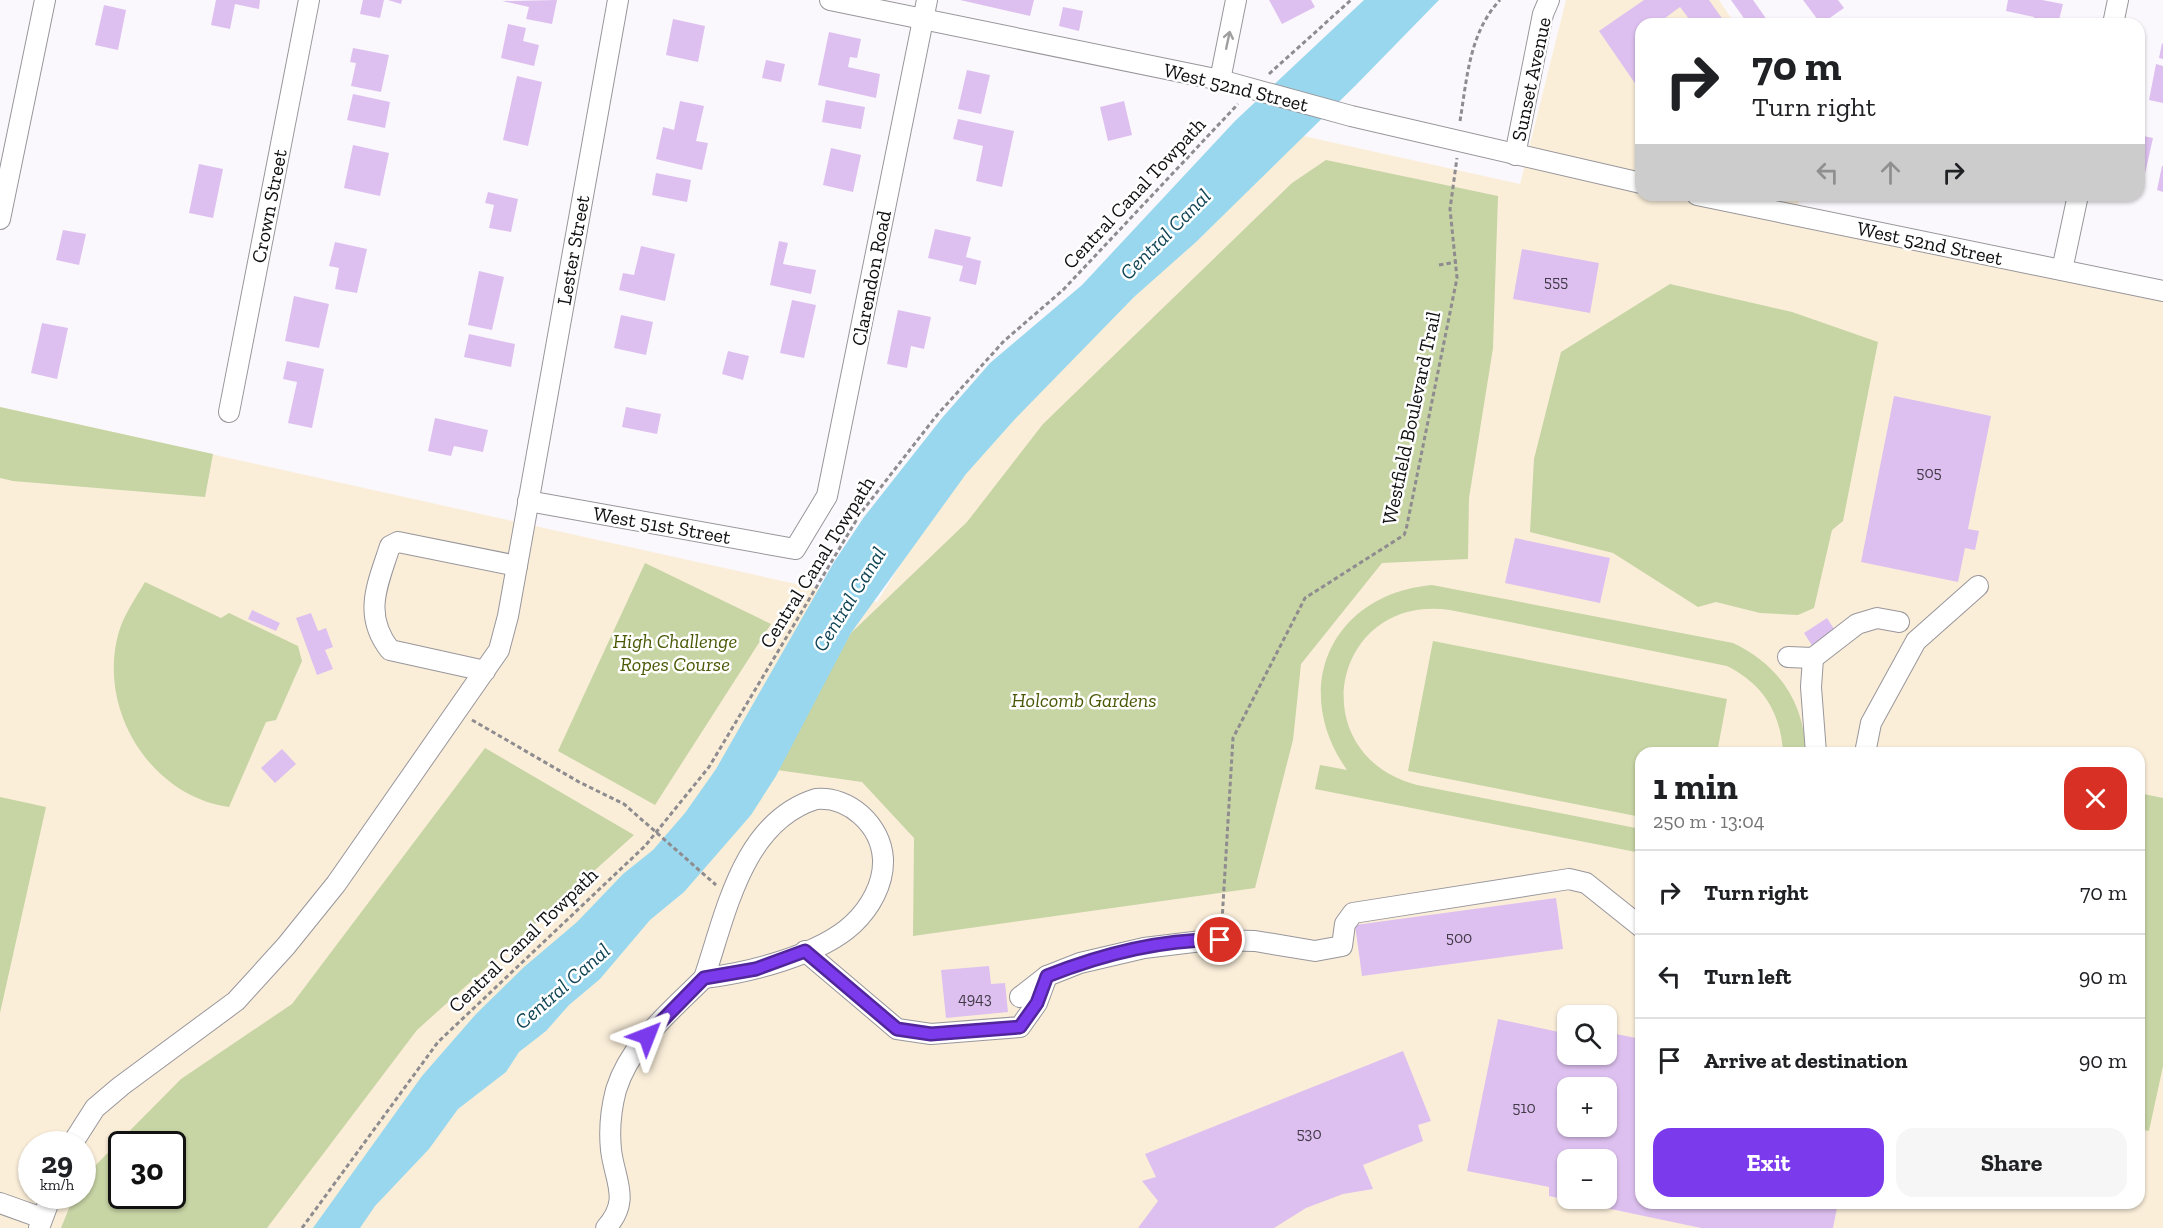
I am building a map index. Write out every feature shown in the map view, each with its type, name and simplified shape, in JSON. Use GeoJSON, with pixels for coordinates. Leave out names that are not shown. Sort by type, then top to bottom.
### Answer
{"type":"FeatureCollection","features":[{"type":"Feature","properties":{"kind":"street"},"geometry":{"type":"LineString","coordinates":[[0,219],[45,0]]}},
{"type":"Feature","properties":{"kind":"street","name":"Crown Street"},"geometry":{"type":"LineString","coordinates":[[230,412],[309,0]]}},
{"type":"Feature","properties":{"kind":"street","name":"Lester Street"},"geometry":{"type":"LineString","coordinates":[[80,1131],[95,1108],[121,1086],[236,1001],[286,946],[336,884],[499,650],[508,616],[618,0]]}},
{"type":"Feature","properties":{"kind":"street","name":"West 52nd Street"},"geometry":{"type":"LineString","coordinates":[[830,0],[925,10],[1257,89],[1351,116],[1635,182]]}},
{"type":"Feature","properties":{"kind":"street"},"geometry":{"type":"LineString","coordinates":[[1220,80],[1236,0]]}},
{"type":"Feature","properties":{"kind":"street"},"geometry":{"type":"LineString","coordinates":[[2114,18],[2118,0]]}},
{"type":"Feature","properties":{"kind":"street","name":"Sunset Avenue"},"geometry":{"type":"LineString","coordinates":[[1515,155],[1548,2]]}},
{"type":"Feature","properties":{"kind":"street","name":"Clarendon Road"},"geometry":{"type":"LineString","coordinates":[[795,549],[827,496],[925,10]]}},
{"type":"Feature","properties":{"kind":"street","name":"West 52nd Street"},"geometry":{"type":"LineString","coordinates":[[1725,201],[2163,291]]}},
{"type":"Feature","properties":{"kind":"street"},"geometry":{"type":"LineString","coordinates":[[2062,270],[2077,201]]}},
{"type":"Feature","properties":{"kind":"street","name":"West 51st Street"},"geometry":{"type":"LineString","coordinates":[[528,501],[795,549]]}},
{"type":"Feature","properties":{"kind":"street"},"geometry":{"type":"LineString","coordinates":[[485,671],[390,650],[381,640],[373,616],[374,597],[390,546],[398,542],[517,566]]}},
{"type":"Feature","properties":{"kind":"street"},"geometry":{"type":"LineString","coordinates":[[1866,747],[1871,723],[1916,641],[1978,586]]}},
{"type":"Feature","properties":{"kind":"street"},"geometry":{"type":"LineString","coordinates":[[1788,657],[1813,658],[1857,624],[1877,618],[1931,627]]}},
{"type":"Feature","properties":{"kind":"street"},"geometry":{"type":"LineString","coordinates":[[1899,622],[1916,641]]}},
{"type":"Feature","properties":{"kind":"street"},"geometry":{"type":"LineString","coordinates":[[1813,658],[1811,687],[1816,747]]}},
{"type":"Feature","properties":{"kind":"street"},"geometry":{"type":"LineString","coordinates":[[606,1228],[618,1212],[621,1200],[610,1135],[613,1104],[621,1078],[641,1043],[704,978],[739,876],[755,846],[779,820],[801,805],[816,799],[832,798],[855,809],[873,831],[883,858],[881,875],[868,906],[851,926],[805,951],[756,969],[704,978]]}},
{"type":"Feature","properties":{"kind":"street"},"geometry":{"type":"LineString","coordinates":[[1020,997],[1047,976],[1080,963],[1144,948],[1220,940],[1255,941],[1315,951],[1342,946],[1345,924],[1353,913],[1569,879],[1586,883],[1635,922]]}},
{"type":"Feature","properties":{"kind":"street"},"geometry":{"type":"LineString","coordinates":[[805,951],[897,1029],[931,1034],[1020,1027],[1037,1003],[1047,976]]}},
{"type":"Feature","properties":{"kind":"street"},"geometry":{"type":"LineString","coordinates":[[0,1203],[41,1223]]}},
{"type":"Feature","properties":{"kind":"path","name":"Central Canal Towpath"},"geometry":{"type":"LineString","coordinates":[[302,1228],[438,1042],[645,846],[709,767],[860,514],[937,415],[1004,341],[1063,290],[1257,89],[1352,0]]}},
{"type":"Feature","properties":{"kind":"path"},"geometry":{"type":"LineString","coordinates":[[1459,128],[1474,44],[1483,22],[1500,0]]}},
{"type":"Feature","properties":{"kind":"path","name":"Westfield Boulevard Trail"},"geometry":{"type":"LineString","coordinates":[[1220,940],[1231,743],[1305,598],[1405,534],[1457,278],[1450,209],[1457,157]]}},
{"type":"Feature","properties":{"kind":"path"},"geometry":{"type":"LineString","coordinates":[[1439,265],[1457,262]]}},
{"type":"Feature","properties":{"kind":"path"},"geometry":{"type":"LineString","coordinates":[[458,712],[579,782],[624,804],[663,836],[708,879]]}},
{"type":"Feature","properties":{"kind":"shaded area"},"geometry":{"type":"Polygon","coordinates":[[[1566,0],[1719,0],[1731,18],[1635,18],[1635,201],[1799,201],[1796,218],[2163,293],[2163,1228],[0,1228],[0,407],[877,602],[958,473],[1281,131],[1520,184],[1566,0]]]}},
{"type":"Feature","properties":{"kind":"green space","name":"Holcomb Gardens"},"geometry":{"type":"Polygon","coordinates":[[[1326,160],[1498,196],[1493,348],[1469,498],[1468,559],[1382,563],[1301,664],[1293,740],[1255,888],[913,936],[914,838],[862,782],[777,770],[851,633],[967,522],[1043,424],[1292,183],[1326,160]]]}},
{"type":"Feature","properties":{"kind":"green space"},"geometry":{"type":"Polygon","coordinates":[[[1670,284],[1792,312],[1878,342],[1843,521],[1832,530],[1814,608],[1798,615],[1760,613],[1716,602],[1698,607],[1613,553],[1530,532],[1534,459],[1561,352],[1670,284]]]}},
{"type":"Feature","properties":{"kind":"green space"},"geometry":{"type":"Polygon","coordinates":[[[0,407],[213,454],[205,497],[0,478],[0,407]]]}},
{"type":"Feature","properties":{"kind":"green space","name":"High Challenge Ropes Course"},"geometry":{"type":"Polygon","coordinates":[[[645,563],[771,624],[655,805],[558,751],[645,563]]]}},
{"type":"Feature","properties":{"kind":"green space"},"geometry":{"type":"Polygon","coordinates":[[[145,582],[221,618],[229,613],[298,646],[302,661],[276,720],[266,722],[229,807],[201,800],[176,786],[154,768],[137,745],[124,720],[116,692],[114,664],[118,635],[126,614],[145,582]]]}},
{"type":"Feature","properties":{"kind":"green space"},"geometry":{"type":"Polygon","coordinates":[[[1432,585],[1733,643],[1764,662],[1786,687],[1800,717],[1805,747],[1782,747],[1778,725],[1768,701],[1751,682],[1727,666],[1450,610],[1410,611],[1379,626],[1357,650],[1345,680],[1345,712],[1356,742],[1380,768],[1417,785],[1635,828],[1635,852],[1315,789],[1320,765],[1347,770],[1330,739],[1322,708],[1322,678],[1330,650],[1346,626],[1368,606],[1397,592],[1432,585]]]}},
{"type":"Feature","properties":{"kind":"green space"},"geometry":{"type":"Polygon","coordinates":[[[1433,641],[1727,699],[1718,747],[1635,747],[1635,816],[1408,771],[1433,641]]]}},
{"type":"Feature","properties":{"kind":"green space"},"geometry":{"type":"Polygon","coordinates":[[[485,748],[634,835],[417,1030],[267,1228],[61,1228],[69,1209],[96,1209],[96,1165],[108,1153],[108,1209],[186,1209],[186,1131],[130,1131],[181,1079],[292,1004],[485,748]]]}},
{"type":"Feature","properties":{"kind":"green space"},"geometry":{"type":"Polygon","coordinates":[[[2145,794],[2163,798],[2163,1066],[2149,1131],[2145,1130],[2145,794]]]}},
{"type":"Feature","properties":{"kind":"green space"},"geometry":{"type":"Polygon","coordinates":[[[0,797],[46,807],[0,1013],[0,797]]]}},
{"type":"Feature","properties":{"kind":"water","name":"Central Canal"},"geometry":{"type":"Polygon","coordinates":[[[1364,0],[1439,0],[1196,242],[1134,297],[1015,419],[966,474],[851,633],[776,776],[751,815],[684,892],[650,920],[600,979],[569,1005],[546,1031],[519,1052],[506,1072],[458,1109],[429,1149],[375,1206],[360,1228],[313,1228],[422,1076],[476,1014],[524,967],[577,922],[623,874],[653,850],[685,813],[716,769],[834,562],[864,517],[942,418],[990,363],[1082,285],[1235,121],[1364,0]]]}},
{"type":"Feature","properties":{"kind":"building"},"geometry":{"type":"Polygon","coordinates":[[[216,0],[260,0],[259,9],[235,4],[230,29],[211,25],[216,0]]]}},
{"type":"Feature","properties":{"kind":"building"},"geometry":{"type":"Polygon","coordinates":[[[363,0],[384,0],[380,18],[360,14],[363,0]]]}},
{"type":"Feature","properties":{"kind":"building"},"geometry":{"type":"Polygon","coordinates":[[[388,0],[402,0],[401,4],[388,0]]]}},
{"type":"Feature","properties":{"kind":"building"},"geometry":{"type":"Polygon","coordinates":[[[557,0],[552,24],[526,19],[529,7],[502,1],[557,0]]]}},
{"type":"Feature","properties":{"kind":"building"},"geometry":{"type":"Polygon","coordinates":[[[960,0],[1034,0],[1030,16],[960,0]]]}},
{"type":"Feature","properties":{"kind":"building"},"geometry":{"type":"Polygon","coordinates":[[[1269,0],[1311,0],[1315,7],[1282,24],[1269,0]]]}},
{"type":"Feature","properties":{"kind":"building"},"geometry":{"type":"Polygon","coordinates":[[[1644,0],[1709,0],[1722,18],[1688,18],[1680,7],[1665,18],[1635,18],[1635,83],[1599,31],[1644,0]]]}},
{"type":"Feature","properties":{"kind":"building"},"geometry":{"type":"Polygon","coordinates":[[[1731,0],[1753,0],[1766,18],[1744,18],[1731,0]]]}},
{"type":"Feature","properties":{"kind":"building"},"geometry":{"type":"Polygon","coordinates":[[[1803,0],[1838,0],[1844,8],[1830,18],[1816,18],[1803,0]]]}},
{"type":"Feature","properties":{"kind":"building"},"geometry":{"type":"Polygon","coordinates":[[[2008,0],[2042,0],[2063,4],[2060,18],[2034,18],[2006,11],[2008,0]]]}},
{"type":"Feature","properties":{"kind":"building"},"geometry":{"type":"Polygon","coordinates":[[[104,5],[126,10],[118,50],[95,45],[104,5]]]}},
{"type":"Feature","properties":{"kind":"building"},"geometry":{"type":"Polygon","coordinates":[[[1063,7],[1083,11],[1079,31],[1059,26],[1063,7]]]}},
{"type":"Feature","properties":{"kind":"building"},"geometry":{"type":"Polygon","coordinates":[[[673,19],[705,26],[698,62],[666,55],[673,19]]]}},
{"type":"Feature","properties":{"kind":"building"},"geometry":{"type":"Polygon","coordinates":[[[508,24],[526,28],[523,41],[539,45],[534,66],[501,58],[508,24]]]}},
{"type":"Feature","properties":{"kind":"building"},"geometry":{"type":"Polygon","coordinates":[[[829,32],[861,39],[857,58],[850,57],[848,67],[880,74],[876,98],[818,85],[829,32]]]}},
{"type":"Feature","properties":{"kind":"building"},"geometry":{"type":"Polygon","coordinates":[[[2163,44],[2163,59],[2159,58],[2163,44]]]}},
{"type":"Feature","properties":{"kind":"building"},"geometry":{"type":"Polygon","coordinates":[[[353,48],[389,55],[381,92],[351,86],[356,63],[350,62],[353,48]]]}},
{"type":"Feature","properties":{"kind":"building"},"geometry":{"type":"Polygon","coordinates":[[[766,60],[785,64],[781,82],[762,78],[766,60]]]}},
{"type":"Feature","properties":{"kind":"building"},"geometry":{"type":"Polygon","coordinates":[[[2156,64],[2163,66],[2163,103],[2149,100],[2156,64]]]}},
{"type":"Feature","properties":{"kind":"building"},"geometry":{"type":"Polygon","coordinates":[[[967,70],[990,75],[981,114],[958,109],[967,70]]]}},
{"type":"Feature","properties":{"kind":"building"},"geometry":{"type":"Polygon","coordinates":[[[517,76],[542,82],[528,146],[503,140],[517,76]]]}},
{"type":"Feature","properties":{"kind":"building"},"geometry":{"type":"Polygon","coordinates":[[[353,94],[390,102],[385,128],[347,120],[353,94]]]}},
{"type":"Feature","properties":{"kind":"building"},"geometry":{"type":"Polygon","coordinates":[[[826,100],[865,107],[861,129],[822,122],[826,100]]]}},
{"type":"Feature","properties":{"kind":"building"},"geometry":{"type":"Polygon","coordinates":[[[680,101],[704,106],[696,141],[708,143],[702,170],[656,159],[663,127],[674,130],[680,101]]]}},
{"type":"Feature","properties":{"kind":"building"},"geometry":{"type":"Polygon","coordinates":[[[1124,101],[1132,135],[1108,141],[1100,107],[1124,101]]]}},
{"type":"Feature","properties":{"kind":"building"},"geometry":{"type":"Polygon","coordinates":[[[958,119],[1014,131],[1002,187],[976,181],[983,146],[953,139],[958,119]]]}},
{"type":"Feature","properties":{"kind":"building"},"geometry":{"type":"Polygon","coordinates":[[[2145,136],[2153,138],[2145,174],[2145,136]]]}},
{"type":"Feature","properties":{"kind":"building"},"geometry":{"type":"Polygon","coordinates":[[[353,145],[389,153],[380,196],[344,188],[353,145]]]}},
{"type":"Feature","properties":{"kind":"building"},"geometry":{"type":"Polygon","coordinates":[[[831,148],[861,155],[853,192],[823,185],[831,148]]]}},
{"type":"Feature","properties":{"kind":"building"},"geometry":{"type":"Polygon","coordinates":[[[199,164],[223,169],[213,218],[189,213],[199,164]]]}},
{"type":"Feature","properties":{"kind":"building"},"geometry":{"type":"Polygon","coordinates":[[[2163,166],[2163,192],[2157,190],[2163,166]]]}},
{"type":"Feature","properties":{"kind":"building"},"geometry":{"type":"Polygon","coordinates":[[[656,173],[691,180],[687,202],[652,195],[656,173]]]}},
{"type":"Feature","properties":{"kind":"building"},"geometry":{"type":"Polygon","coordinates":[[[488,192],[518,199],[511,232],[489,228],[494,205],[485,203],[488,192]]]}},
{"type":"Feature","properties":{"kind":"building"},"geometry":{"type":"Polygon","coordinates":[[[935,229],[971,237],[966,257],[981,261],[976,285],[959,281],[963,266],[928,258],[935,229]]]}},
{"type":"Feature","properties":{"kind":"building"},"geometry":{"type":"Polygon","coordinates":[[[63,230],[86,234],[79,265],[56,260],[63,230]]]}},
{"type":"Feature","properties":{"kind":"building"},"geometry":{"type":"Polygon","coordinates":[[[779,241],[788,243],[783,264],[816,270],[811,294],[770,285],[779,241]]]}},
{"type":"Feature","properties":{"kind":"building"},"geometry":{"type":"Polygon","coordinates":[[[335,242],[367,249],[357,293],[335,289],[339,268],[329,266],[335,242]]]}},
{"type":"Feature","properties":{"kind":"building"},"geometry":{"type":"Polygon","coordinates":[[[641,246],[675,254],[665,301],[619,290],[623,273],[634,275],[641,246]]]}},
{"type":"Feature","properties":{"kind":"building"},"geometry":{"type":"Polygon","coordinates":[[[1522,249],[1599,263],[1590,313],[1513,299],[1522,249]]]}},
{"type":"Feature","properties":{"kind":"building"},"geometry":{"type":"Polygon","coordinates":[[[479,271],[504,277],[492,330],[468,325],[479,271]]]}},
{"type":"Feature","properties":{"kind":"building"},"geometry":{"type":"Polygon","coordinates":[[[294,296],[329,304],[319,348],[285,341],[294,296]]]}},
{"type":"Feature","properties":{"kind":"building"},"geometry":{"type":"Polygon","coordinates":[[[792,300],[816,305],[804,358],[780,353],[792,300]]]}},
{"type":"Feature","properties":{"kind":"building"},"geometry":{"type":"Polygon","coordinates":[[[898,310],[931,317],[924,349],[911,346],[907,368],[887,364],[898,310]]]}},
{"type":"Feature","properties":{"kind":"building"},"geometry":{"type":"Polygon","coordinates":[[[621,315],[653,322],[646,355],[614,348],[621,315]]]}},
{"type":"Feature","properties":{"kind":"building"},"geometry":{"type":"Polygon","coordinates":[[[42,323],[68,328],[57,379],[31,373],[42,323]]]}},
{"type":"Feature","properties":{"kind":"building"},"geometry":{"type":"Polygon","coordinates":[[[469,334],[515,344],[511,367],[464,357],[469,334]]]}},
{"type":"Feature","properties":{"kind":"building"},"geometry":{"type":"Polygon","coordinates":[[[728,351],[749,356],[743,380],[722,374],[728,351]]]}},
{"type":"Feature","properties":{"kind":"building"},"geometry":{"type":"Polygon","coordinates":[[[287,361],[324,369],[312,428],[288,423],[297,382],[283,379],[287,361]]]}},
{"type":"Feature","properties":{"kind":"building"},"geometry":{"type":"Polygon","coordinates":[[[1894,396],[1991,416],[1968,529],[1979,531],[1975,550],[1965,548],[1958,582],[1861,562],[1894,396]]]}},
{"type":"Feature","properties":{"kind":"building"},"geometry":{"type":"Polygon","coordinates":[[[626,407],[661,414],[657,434],[622,427],[626,407]]]}},
{"type":"Feature","properties":{"kind":"building"},"geometry":{"type":"Polygon","coordinates":[[[435,418],[488,430],[483,452],[454,446],[451,456],[428,451],[435,418]]]}},
{"type":"Feature","properties":{"kind":"building"},"geometry":{"type":"Polygon","coordinates":[[[1515,538],[1610,558],[1600,603],[1505,583],[1515,538]]]}},
{"type":"Feature","properties":{"kind":"building"},"geometry":{"type":"Polygon","coordinates":[[[252,610],[280,623],[276,631],[248,619],[252,610]]]}},
{"type":"Feature","properties":{"kind":"building"},"geometry":{"type":"Polygon","coordinates":[[[311,613],[318,631],[326,628],[333,647],[325,650],[333,669],[317,675],[296,618],[311,613]]]}},
{"type":"Feature","properties":{"kind":"building"},"geometry":{"type":"Polygon","coordinates":[[[1827,618],[1836,632],[1813,647],[1804,633],[1827,618]]]}},
{"type":"Feature","properties":{"kind":"building"},"geometry":{"type":"Polygon","coordinates":[[[282,749],[296,764],[275,783],[261,768],[282,749]]]}},
{"type":"Feature","properties":{"kind":"building"},"geometry":{"type":"Polygon","coordinates":[[[1556,898],[1563,949],[1362,976],[1355,925],[1556,898]]]}},
{"type":"Feature","properties":{"kind":"building"},"geometry":{"type":"Polygon","coordinates":[[[989,966],[991,984],[1005,983],[1008,1012],[946,1018],[941,970],[989,966]]]}},
{"type":"Feature","properties":{"kind":"building"},"geometry":{"type":"Polygon","coordinates":[[[1498,1019],[1557,1032],[1557,1065],[1617,1065],[1617,1034],[1635,1038],[1635,1209],[1837,1209],[1833,1228],[1701,1228],[1611,1209],[1617,1209],[1617,1149],[1557,1149],[1557,1198],[1549,1196],[1549,1187],[1467,1171],[1498,1019]]]}},
{"type":"Feature","properties":{"kind":"building"},"geometry":{"type":"Polygon","coordinates":[[[1403,1051],[1431,1121],[1418,1125],[1423,1141],[1363,1165],[1373,1189],[1343,1194],[1306,1208],[1274,1228],[1138,1228],[1158,1201],[1142,1181],[1156,1177],[1145,1154],[1403,1051]]]}},
{"type":"Feature","properties":{"kind":"route"},"geometry":{"type":"LineString","coordinates":[[647,1036],[704,978],[756,969],[805,951],[897,1029],[931,1034],[1020,1027],[1037,1003],[1047,976],[1080,963],[1144,948],[1220,940]]}}]}
